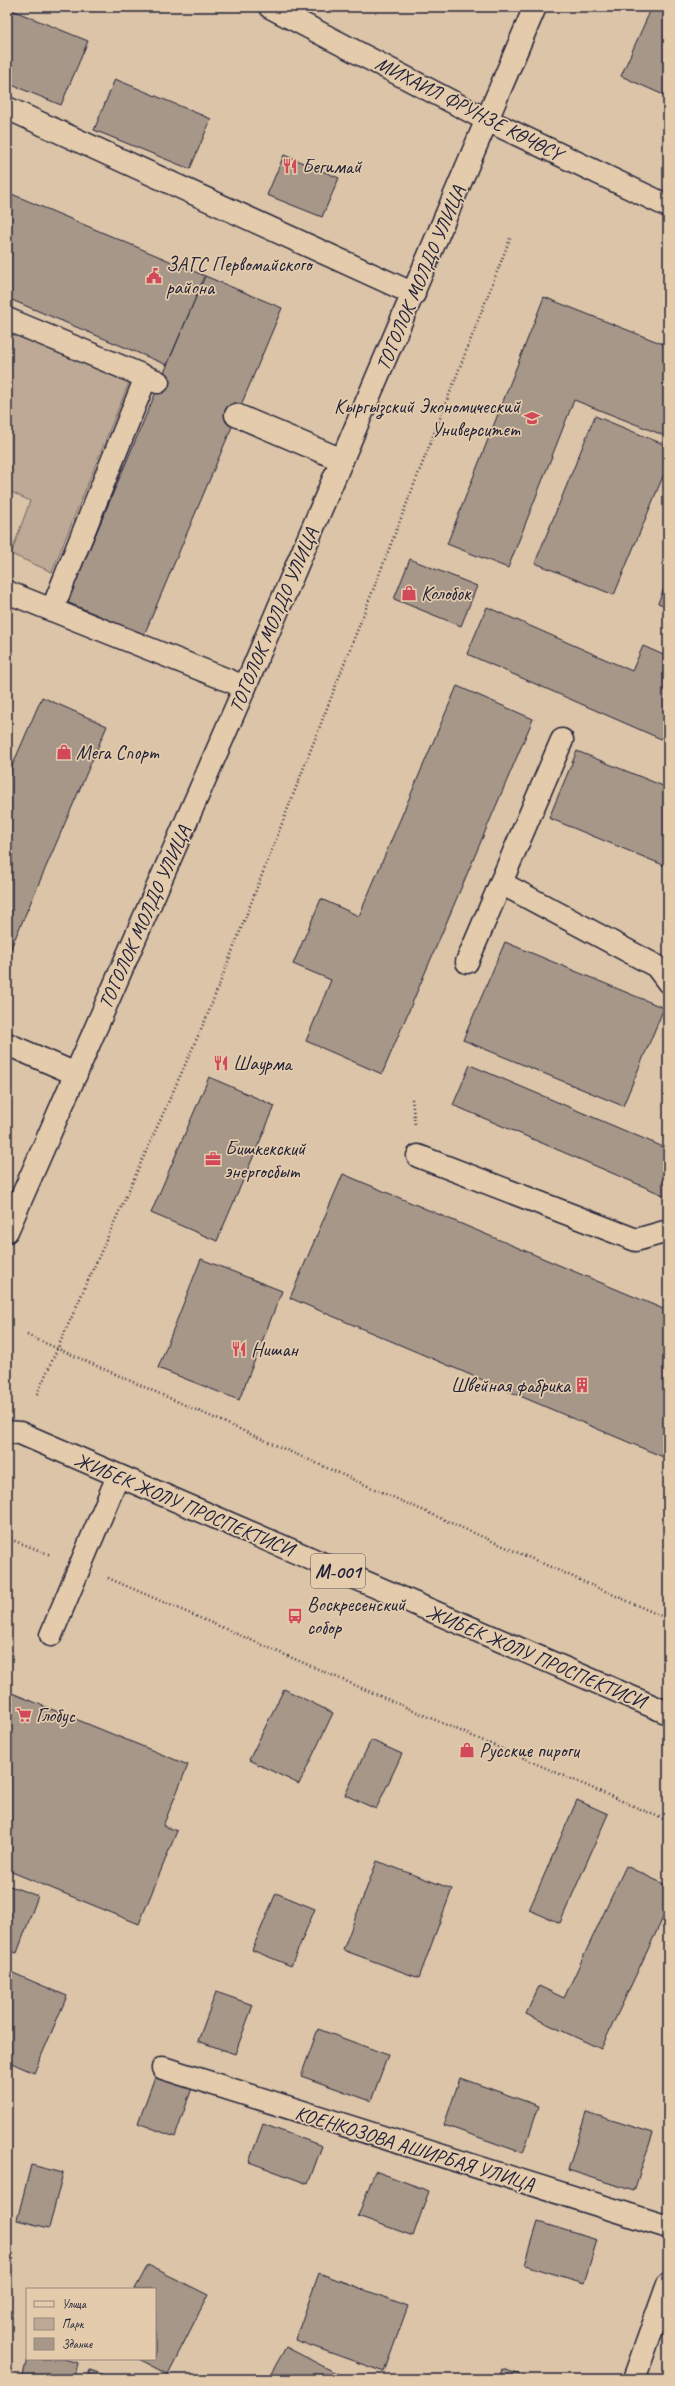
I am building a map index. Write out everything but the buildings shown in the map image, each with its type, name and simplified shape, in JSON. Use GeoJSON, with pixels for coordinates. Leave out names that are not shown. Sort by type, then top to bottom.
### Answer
{"type":"FeatureCollection","features":[{"type":"Feature","properties":{"kind":"main road","name":"МИХАИЛ ФРУНЗЕ КӨЧӨСҮ"},"geometry":{"type":"LineString","coordinates":[[270,7],[487,120],[668,206]]}},
{"type":"Feature","properties":{"kind":"main road","name":"ТОГОЛОК МОЛДО УЛИЦА"},"geometry":{"type":"LineString","coordinates":[[7,1232],[245,687],[414,294],[535,7]]}},
{"type":"Feature","properties":{"kind":"main road"},"geometry":{"type":"LineString","coordinates":[[7,108],[414,294]]}},
{"type":"Feature","properties":{"kind":"main road"},"geometry":{"type":"LineString","coordinates":[[7,318],[153,380],[52,610]]}},
{"type":"Feature","properties":{"kind":"main road"},"geometry":{"type":"LineString","coordinates":[[236,415],[342,460]]}},
{"type":"Feature","properties":{"kind":"main road"},"geometry":{"type":"LineString","coordinates":[[7,592],[245,687]]}},
{"type":"Feature","properties":{"kind":"main road"},"geometry":{"type":"LineString","coordinates":[[467,962],[562,740]]}},
{"type":"Feature","properties":{"kind":"main road"},"geometry":{"type":"LineString","coordinates":[[501,883],[656,966],[668,982]]}},
{"type":"Feature","properties":{"kind":"main road"},"geometry":{"type":"LineString","coordinates":[[7,1044],[76,1074]]}},
{"type":"Feature","properties":{"kind":"main road"},"geometry":{"type":"LineString","coordinates":[[418,1156],[636,1240],[668,1230]]}},
{"type":"Feature","properties":{"kind":"main road","name":"ЖИБЕК ЖОЛУ ПРОСПЕКТИСИ"},"geometry":{"type":"LineString","coordinates":[[7,1432],[20,1433],[668,1713]]}},
{"type":"Feature","properties":{"kind":"main road"},"geometry":{"type":"LineString","coordinates":[[51,1635],[118,1476]]}},
{"type":"Feature","properties":{"kind":"main road","name":"КОЕНКОЗОВА АШИРБАЯ УЛИЦА"},"geometry":{"type":"LineString","coordinates":[[163,2068],[668,2227]]}},
{"type":"Feature","properties":{"kind":"main road"},"geometry":{"type":"LineString","coordinates":[[634,2379],[668,2284]]}},
{"type":"Feature","properties":{"kind":"path"},"geometry":{"type":"LineString","coordinates":[[37,1394],[56,1348],[206,1016],[511,236]]}},
{"type":"Feature","properties":{"kind":"path"},"geometry":{"type":"LineString","coordinates":[[27,1335],[668,1619]]}},
{"type":"Feature","properties":{"kind":"path"},"geometry":{"type":"LineString","coordinates":[[7,1538],[80,1566],[668,1821]]}},
{"type":"Feature","properties":{"kind":"path"},"geometry":{"type":"LineString","coordinates":[[7,1608],[12,1618]]}},
{"type":"Feature","properties":{"kind":"green space"},"geometry":{"type":"Polygon","coordinates":[[[7,329],[130,380],[52,572],[11,554],[30,501],[7,490],[7,329]]]}},
{"type":"Feature","properties":{"kind":"place","name":"Бегимай"},"geometry":{"type":"Point","coordinates":[290,166]}},
{"type":"Feature","properties":{"kind":"place","name":"ЗАГС Первомайского района"},"geometry":{"type":"Point","coordinates":[154,276]}},
{"type":"Feature","properties":{"kind":"place","name":"Кыргызский Экономический Университет"},"geometry":{"type":"Point","coordinates":[532,418]}},
{"type":"Feature","properties":{"kind":"place","name":"Колобок"},"geometry":{"type":"Point","coordinates":[409,593]}},
{"type":"Feature","properties":{"kind":"place","name":"Мега Спорт"},"geometry":{"type":"Point","coordinates":[64,752]}},
{"type":"Feature","properties":{"kind":"place","name":"Шаурма"},"geometry":{"type":"Point","coordinates":[221,1063]}},
{"type":"Feature","properties":{"kind":"place","name":"Бишкекский энергосбыт"},"geometry":{"type":"Point","coordinates":[213,1159]}},
{"type":"Feature","properties":{"kind":"place","name":"Нишан"},"geometry":{"type":"Point","coordinates":[239,1349]}},
{"type":"Feature","properties":{"kind":"place","name":"Швейная фабрика"},"geometry":{"type":"Point","coordinates":[582,1385]}},
{"type":"Feature","properties":{"kind":"place","name":"Воскресенский собор"},"geometry":{"type":"Point","coordinates":[295,1616]}},
{"type":"Feature","properties":{"kind":"place","name":"Глобус"},"geometry":{"type":"Point","coordinates":[24,1715]}},
{"type":"Feature","properties":{"kind":"place","name":"Русские пироги"},"geometry":{"type":"Point","coordinates":[467,1750]}}]}
